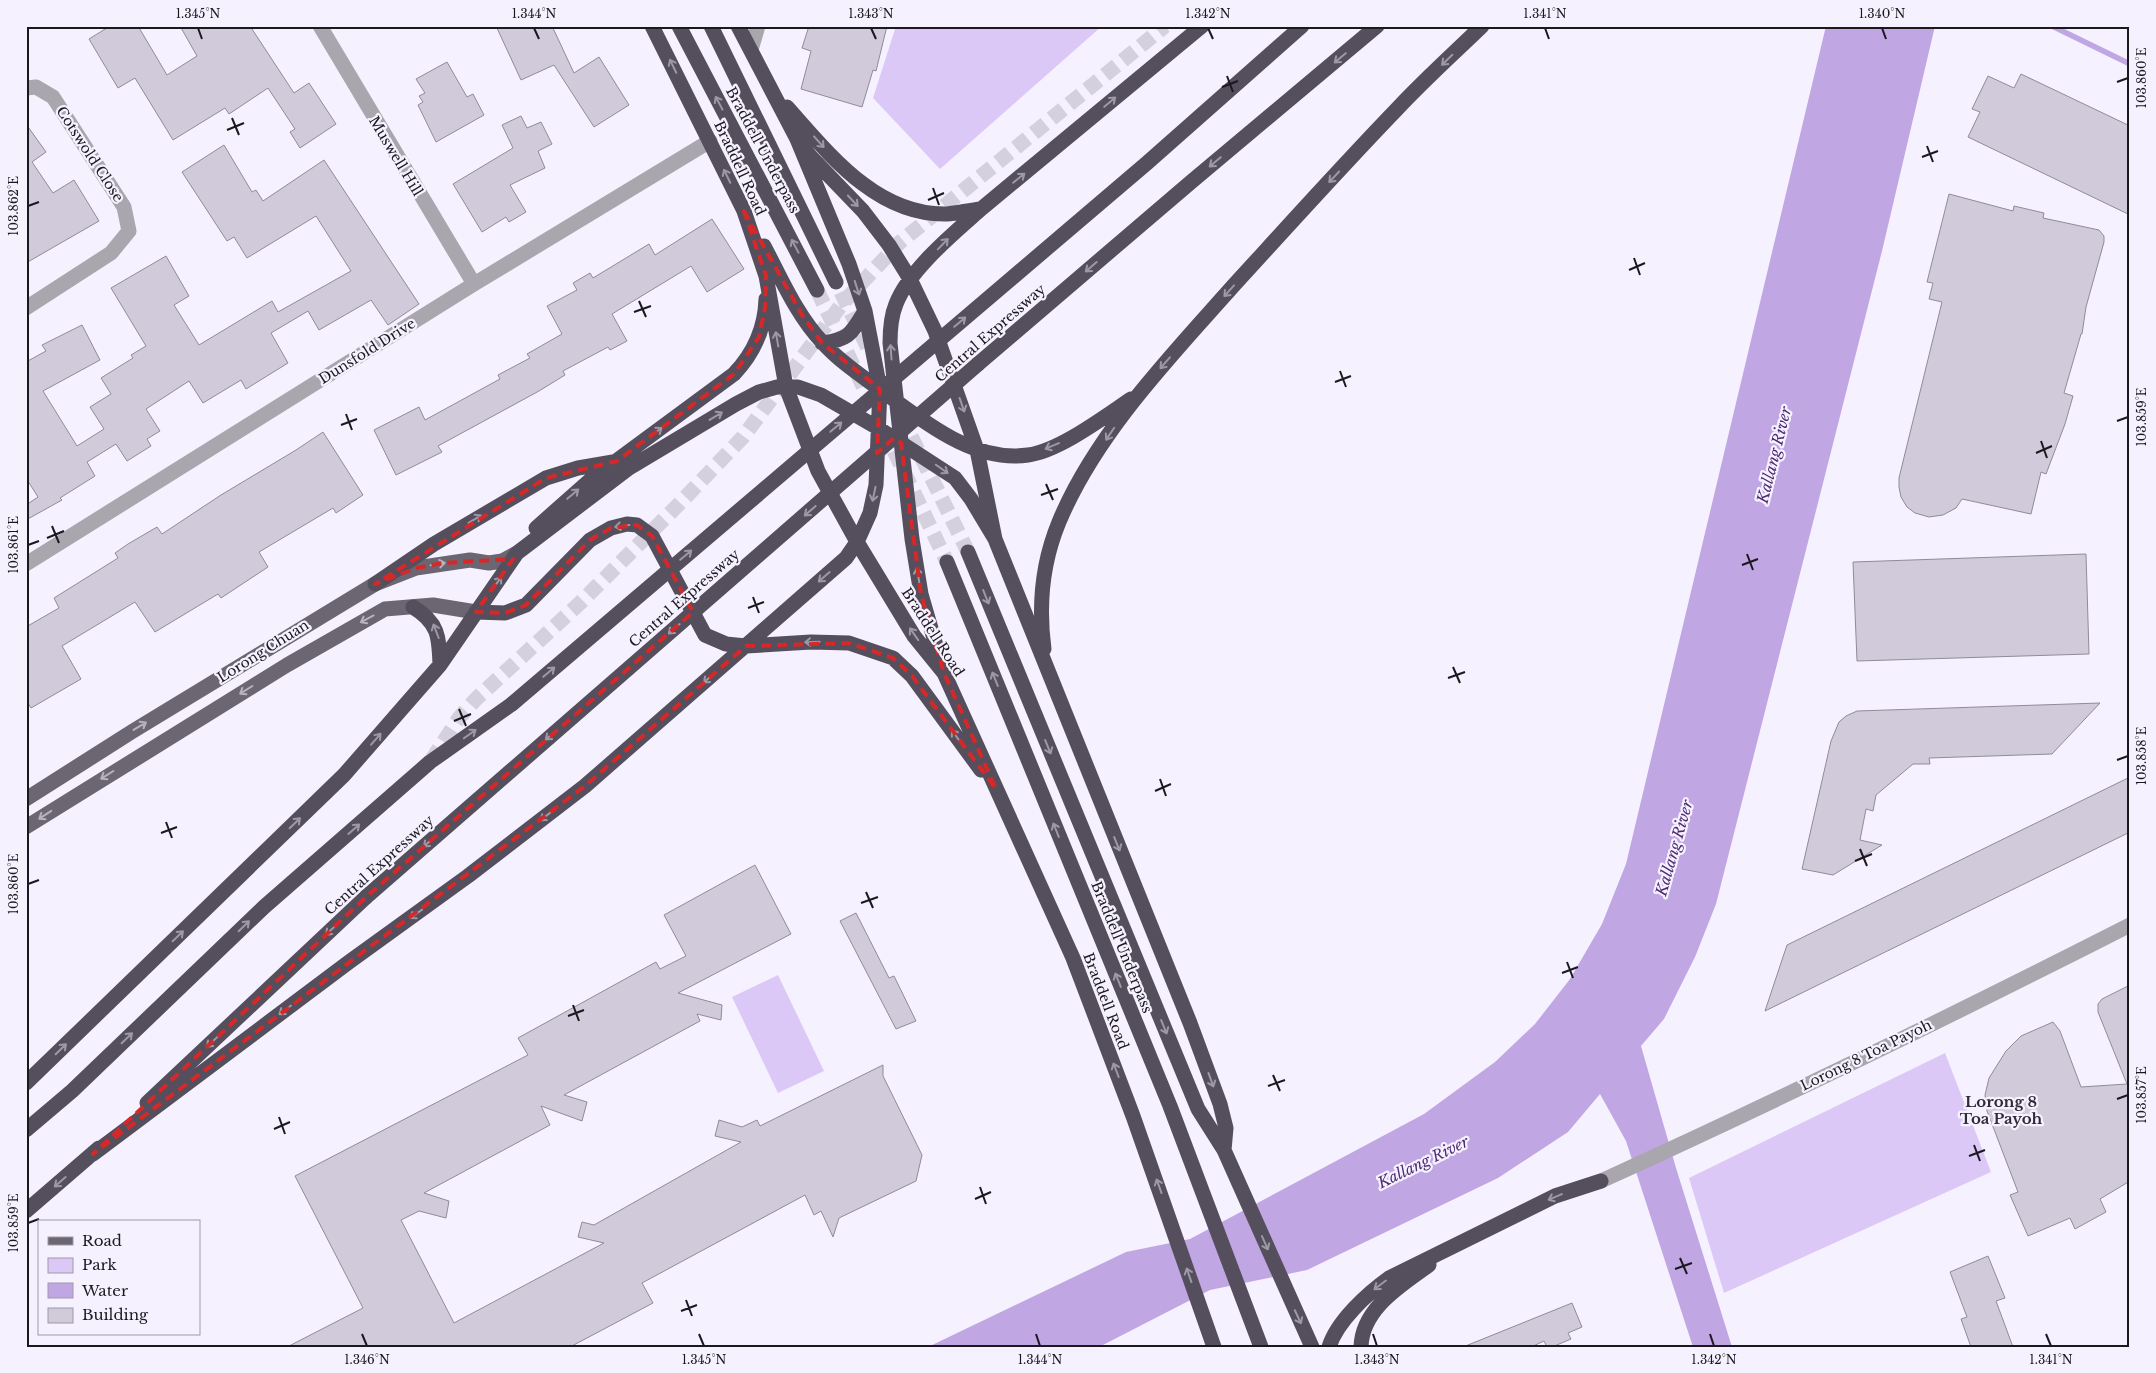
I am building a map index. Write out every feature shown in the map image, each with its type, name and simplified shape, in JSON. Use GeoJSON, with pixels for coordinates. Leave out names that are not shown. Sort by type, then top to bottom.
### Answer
{"type":"FeatureCollection","features":[{"type":"Feature","properties":{"kind":"highway","name":"Braddell Road"},"geometry":{"type":"LineString","coordinates":[[652,26],[744,211],[766,276],[786,387],[818,471],[857,542],[914,636],[944,672],[1076,967],[1175,1232],[1214,1347]]}},
{"type":"Feature","properties":{"kind":"highway","name":"Braddell Underpass"},"geometry":{"type":"LineString","coordinates":[[679,26],[817,290]]}},
{"type":"Feature","properties":{"kind":"highway","name":"Braddell Underpass"},"geometry":{"type":"LineString","coordinates":[[711,26],[836,282]]}},
{"type":"Feature","properties":{"kind":"highway"},"geometry":{"type":"LineString","coordinates":[[93,1154],[349,962],[468,876],[585,786],[846,558],[857,542],[870,512],[876,484],[880,389],[865,311],[849,264],[797,138],[738,26]]}},
{"type":"Feature","properties":{"kind":"highway"},"geometry":{"type":"LineString","coordinates":[[944,672],[921,594],[905,488],[890,343],[895,304],[910,279],[950,237],[981,209],[1202,26]]}},
{"type":"Feature","properties":{"kind":"highway","name":"Central Expressway"},"geometry":{"type":"LineString","coordinates":[[26,1130],[72,1091],[264,907],[430,762],[512,704],[1147,163],[1302,26]]}},
{"type":"Feature","properties":{"kind":"highway","name":"Central Expressway"},"geometry":{"type":"LineString","coordinates":[[26,1211],[93,1154],[366,897],[993,352],[1377,26]]}},
{"type":"Feature","properties":{"kind":"highway"},"geometry":{"type":"LineString","coordinates":[[1059,701],[1044,649],[1042,633],[1041,596],[1046,562],[1054,536],[1069,502],[1096,456],[1138,394],[1262,255],[1398,108],[1482,26]]}},
{"type":"Feature","properties":{"kind":"highway"},"geometry":{"type":"LineString","coordinates":[[774,93],[830,154],[868,188],[885,199],[914,210],[935,213],[948,214],[981,209]]}},
{"type":"Feature","properties":{"kind":"highway"},"geometry":{"type":"LineString","coordinates":[[797,138],[811,157],[872,222],[910,279],[947,361],[977,450],[995,539]]}},
{"type":"Feature","properties":{"kind":"highway"},"geometry":{"type":"LineString","coordinates":[[744,211],[802,315],[822,343],[853,370],[949,437],[977,450],[998,455],[1030,455],[1072,438],[1138,394]]}},
{"type":"Feature","properties":{"kind":"highway"},"geometry":{"type":"LineString","coordinates":[[517,553],[517,544],[573,494],[702,399],[743,365],[759,337],[763,322],[766,276]]}},
{"type":"Feature","properties":{"kind":"highway"},"geometry":{"type":"LineString","coordinates":[[822,343],[839,341],[852,332],[865,311]]}},
{"type":"Feature","properties":{"kind":"highway"},"geometry":{"type":"LineString","coordinates":[[26,1083],[344,775],[440,665],[517,553],[629,468],[736,404],[759,392],[786,387],[815,391],[878,428],[955,478],[971,499],[995,539],[1161,949],[1220,1104],[1226,1128],[1224,1150],[1312,1347]]}},
{"type":"Feature","properties":{"kind":"highway"},"geometry":{"type":"LineString","coordinates":[[375,584],[434,544],[546,478],[578,468],[617,461]]}},
{"type":"Feature","properties":{"kind":"highway"},"geometry":{"type":"LineString","coordinates":[[476,612],[506,613],[526,604],[590,540],[611,528],[628,524],[637,525],[652,536],[705,635],[726,644],[746,646],[811,642],[849,643],[893,658],[912,676],[996,789]]}},
{"type":"Feature","properties":{"kind":"highway","name":"Braddell Underpass"},"geometry":{"type":"LineString","coordinates":[[968,552],[1198,1109],[1224,1150]]}},
{"type":"Feature","properties":{"kind":"highway","name":"Braddell Underpass"},"geometry":{"type":"LineString","coordinates":[[947,562],[1170,1106],[1261,1347]]}},
{"type":"Feature","properties":{"kind":"highway"},"geometry":{"type":"LineString","coordinates":[[413,607],[426,615],[436,627],[440,665]]}},
{"type":"Feature","properties":{"kind":"highway"},"geometry":{"type":"LineString","coordinates":[[1329,1347],[1340,1326],[1367,1295],[1380,1284],[1408,1267],[1555,1196],[1600,1180]]}},
{"type":"Feature","properties":{"kind":"highway"},"geometry":{"type":"LineString","coordinates":[[1361,1347],[1361,1338],[1370,1317],[1378,1306],[1402,1285],[1454,1246]]}},
{"type":"Feature","properties":{"kind":"main road","name":"Lorong Chuan"},"geometry":{"type":"LineString","coordinates":[[26,799],[133,731],[375,584],[416,568],[470,560],[489,563],[502,561],[517,553]]}},
{"type":"Feature","properties":{"kind":"main road","name":"Lorong Chuan"},"geometry":{"type":"LineString","coordinates":[[26,827],[279,670],[385,609],[433,605],[476,612]]}},
{"type":"Feature","properties":{"kind":"street","name":"Muswell Hill"},"geometry":{"type":"LineString","coordinates":[[320,26],[474,284]]}},
{"type":"Feature","properties":{"kind":"street"},"geometry":{"type":"LineString","coordinates":[[750,50],[758,26]]}},
{"type":"Feature","properties":{"kind":"street","name":"Cotswold Close"},"geometry":{"type":"LineString","coordinates":[[26,88],[36,87],[53,97],[124,207],[129,231],[111,253],[26,308]]}},
{"type":"Feature","properties":{"kind":"street","name":"Dunsfold Drive"},"geometry":{"type":"LineString","coordinates":[[26,564],[474,284],[710,141]]}},
{"type":"Feature","properties":{"kind":"street","name":"Lorong 8 Toa Payoh"},"geometry":{"type":"LineString","coordinates":[[1600,1180],[1702,1134],[1974,1004],[2130,925]]}},
{"type":"Feature","properties":{"kind":"highlighted area"},"geometry":{"type":"Polygon","coordinates":[[[744,211],[802,315],[822,343],[880,389],[877,453],[894,438],[901,443],[921,594],[944,673],[996,789],[912,676],[893,658],[849,643],[746,646],[585,786],[93,1154],[366,897],[693,612],[652,536],[637,525],[611,528],[590,540],[526,605],[505,613],[476,612],[513,559],[443,563],[416,568],[375,584],[546,478],[617,461],[734,374],[759,337],[765,308],[766,276],[744,211]]]}},
{"type":"Feature","properties":{"kind":"green space"},"geometry":{"type":"Polygon","coordinates":[[[896,26],[1102,26],[940,169],[873,98],[896,26]]]}},
{"type":"Feature","properties":{"kind":"green space"},"geometry":{"type":"Polygon","coordinates":[[[778,975],[824,1071],[778,1093],[732,997],[778,975]]]}},
{"type":"Feature","properties":{"kind":"green space"},"geometry":{"type":"Polygon","coordinates":[[[1945,1053],[1991,1172],[1724,1293],[1689,1178],[1945,1053]]]}},
{"type":"Feature","properties":{"kind":"water","name":"Kallang River"},"geometry":{"type":"Polygon","coordinates":[[[1826,26],[1935,26],[1882,251],[1716,904],[1695,957],[1664,1019],[1641,1046],[1676,1168],[1732,1347],[1693,1347],[1626,1141],[1600,1094],[1568,1132],[1498,1178],[1307,1270],[1210,1290],[1099,1347],[928,1347],[1126,1252],[1190,1239],[1424,1114],[1495,1062],[1535,1024],[1570,979],[1602,924],[1626,864],[1826,26]]]}},
{"type":"Feature","properties":{"kind":"building"},"geometry":{"type":"Polygon","coordinates":[[[110,26],[138,26],[167,75],[197,56],[180,26],[250,26],[294,93],[309,83],[336,124],[300,148],[290,132],[295,129],[268,88],[229,114],[225,108],[173,140],[135,78],[118,88],[89,39],[110,26]]]}},
{"type":"Feature","properties":{"kind":"building"},"geometry":{"type":"Polygon","coordinates":[[[496,26],[552,26],[574,73],[599,57],[629,105],[594,127],[554,65],[521,80],[496,26]]]}},
{"type":"Feature","properties":{"kind":"building"},"geometry":{"type":"Polygon","coordinates":[[[809,26],[887,26],[876,71],[873,70],[862,107],[801,89],[811,51],[802,48],[809,26]]]}},
{"type":"Feature","properties":{"kind":"building"},"geometry":{"type":"Polygon","coordinates":[[[447,62],[467,97],[473,94],[484,115],[436,142],[418,105],[423,102],[419,96],[425,93],[416,79],[447,62]]]}},
{"type":"Feature","properties":{"kind":"building"},"geometry":{"type":"Polygon","coordinates":[[[2021,74],[2130,126],[2130,215],[1968,137],[1980,112],[1972,109],[1988,76],[2014,88],[2021,74]]]}},
{"type":"Feature","properties":{"kind":"building"},"geometry":{"type":"Polygon","coordinates":[[[521,116],[527,128],[541,122],[552,144],[538,151],[545,168],[510,185],[526,212],[509,222],[506,217],[482,232],[453,184],[513,148],[502,125],[521,116]]]}},
{"type":"Feature","properties":{"kind":"building"},"geometry":{"type":"Polygon","coordinates":[[[26,124],[46,152],[32,162],[53,193],[74,180],[99,221],[26,263],[26,124]]]}},
{"type":"Feature","properties":{"kind":"building"},"geometry":{"type":"Polygon","coordinates":[[[224,145],[252,192],[256,190],[263,201],[324,160],[419,304],[388,325],[371,300],[319,330],[308,311],[271,333],[288,363],[246,389],[241,380],[203,403],[189,381],[146,409],[160,431],[147,439],[151,446],[127,461],[116,444],[87,462],[95,476],[60,498],[62,500],[26,520],[26,505],[38,497],[26,478],[26,362],[46,351],[42,345],[82,325],[100,360],[43,391],[77,446],[104,429],[90,407],[111,394],[101,378],[133,358],[131,355],[146,346],[111,288],[166,256],[189,296],[174,305],[199,345],[272,301],[278,312],[351,271],[316,216],[247,258],[234,237],[227,241],[182,172],[224,145]]]}},
{"type":"Feature","properties":{"kind":"building"},"geometry":{"type":"Polygon","coordinates":[[[1949,194],[2013,211],[2014,206],[2044,213],[2043,218],[2099,230],[2104,236],[2086,307],[2082,334],[2064,393],[2073,396],[2065,424],[2046,474],[2041,472],[2031,514],[1962,499],[1956,508],[1943,515],[1929,517],[1915,513],[1907,507],[1901,497],[1899,478],[1942,302],[1929,299],[1933,283],[1927,282],[1949,194]]]}},
{"type":"Feature","properties":{"kind":"building"},"geometry":{"type":"Polygon","coordinates":[[[712,219],[744,269],[707,292],[691,266],[612,314],[627,341],[610,350],[608,347],[563,371],[565,375],[539,391],[438,446],[442,452],[396,475],[374,430],[419,407],[425,420],[500,379],[498,375],[530,358],[527,354],[562,334],[547,306],[577,290],[573,283],[590,273],[593,278],[649,244],[655,255],[712,219]]]}},
{"type":"Feature","properties":{"kind":"building"},"geometry":{"type":"Polygon","coordinates":[[[323,432],[363,495],[336,513],[333,508],[259,552],[268,567],[221,598],[218,594],[155,632],[135,602],[62,646],[81,679],[31,708],[26,700],[26,627],[59,608],[54,598],[118,558],[115,553],[128,544],[157,527],[162,534],[323,432]]]}},
{"type":"Feature","properties":{"kind":"building"},"geometry":{"type":"Polygon","coordinates":[[[2086,554],[2089,654],[1857,661],[1853,562],[2086,554]]]}},
{"type":"Feature","properties":{"kind":"building"},"geometry":{"type":"Polygon","coordinates":[[[2100,703],[2052,754],[1929,758],[1930,764],[1913,764],[1876,795],[1873,811],[1866,809],[1860,840],[1882,845],[1833,875],[1802,869],[1831,741],[1839,722],[1846,716],[1857,711],[2100,703]]]}},
{"type":"Feature","properties":{"kind":"building"},"geometry":{"type":"Polygon","coordinates":[[[2130,777],[2130,832],[1765,1011],[1787,945],[2130,777]]]}},
{"type":"Feature","properties":{"kind":"building"},"geometry":{"type":"Polygon","coordinates":[[[755,865],[791,934],[678,993],[722,1005],[721,1020],[697,1014],[700,1021],[564,1095],[587,1102],[582,1121],[541,1106],[550,1125],[424,1193],[449,1201],[446,1218],[419,1211],[401,1220],[454,1323],[604,1243],[578,1237],[582,1222],[594,1225],[741,1142],[715,1136],[719,1120],[742,1127],[757,1120],[760,1126],[883,1065],[883,1076],[922,1155],[916,1181],[839,1218],[833,1237],[821,1211],[814,1215],[805,1195],[642,1283],[653,1303],[570,1347],[287,1347],[363,1308],[295,1176],[528,1055],[518,1038],[656,962],[660,969],[686,956],[664,915],[755,865]]]}},
{"type":"Feature","properties":{"kind":"building"},"geometry":{"type":"Polygon","coordinates":[[[856,913],[889,978],[894,976],[916,1021],[896,1029],[840,921],[856,913]]]}},
{"type":"Feature","properties":{"kind":"building"},"geometry":{"type":"Polygon","coordinates":[[[2130,985],[2130,1181],[2100,1199],[2106,1212],[2075,1229],[2070,1218],[2028,1236],[2010,1195],[2018,1192],[1987,1111],[1985,1095],[1989,1078],[2006,1051],[2021,1036],[2053,1022],[2060,1031],[2081,1087],[2127,1084],[2098,1012],[2098,1004],[2102,999],[2130,985]]]}},
{"type":"Feature","properties":{"kind":"building"},"geometry":{"type":"Polygon","coordinates":[[[1988,1256],[2005,1298],[1996,1301],[2013,1347],[1971,1347],[1961,1319],[1967,1317],[1950,1272],[1988,1256]]]}},
{"type":"Feature","properties":{"kind":"building"},"geometry":{"type":"Polygon","coordinates":[[[1572,1303],[1582,1327],[1568,1333],[1571,1339],[1552,1347],[1547,1347],[1544,1341],[1531,1347],[1463,1347],[1572,1303]]]}},
{"type":"Feature","properties":{"kind":"waterway"},"geometry":{"type":"LineString","coordinates":[[2052,26],[2130,64]]}},
{"type":"Feature","properties":{"kind":"tunnel"},"geometry":{"type":"LineString","coordinates":[[431,761],[459,718],[476,699],[580,603],[743,437],[842,304],[899,243],[1165,26]]}},
{"type":"Feature","properties":{"kind":"tunnel"},"geometry":{"type":"LineString","coordinates":[[817,290],[874,409]]}},
{"type":"Feature","properties":{"kind":"tunnel"},"geometry":{"type":"LineString","coordinates":[[841,292],[870,352]]}},
{"type":"Feature","properties":{"kind":"tunnel"},"geometry":{"type":"LineString","coordinates":[[901,416],[968,552]]}},
{"type":"Feature","properties":{"kind":"tunnel"},"geometry":{"type":"LineString","coordinates":[[884,430],[947,562]]}},
{"type":"Feature","properties":{"kind":"district","name":"Lorong 8 Toa Payoh"},"geometry":{"type":"Point","coordinates":[2001,1110]}}]}
